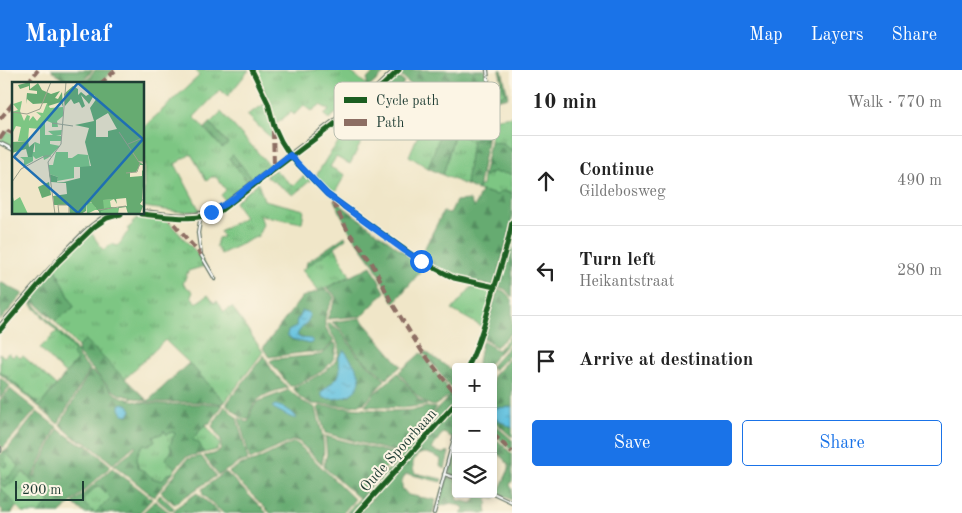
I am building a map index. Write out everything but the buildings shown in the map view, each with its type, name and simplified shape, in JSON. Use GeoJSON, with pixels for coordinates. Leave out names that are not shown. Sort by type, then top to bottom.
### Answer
{"type":"FeatureCollection","features":[{"type":"Feature","properties":{"kind":"street"},"geometry":{"type":"LineString","coordinates":[[382,82],[395,70]]}},
{"type":"Feature","properties":{"kind":"street"},"geometry":{"type":"LineString","coordinates":[[487,70],[488,80]]}},
{"type":"Feature","properties":{"kind":"street"},"geometry":{"type":"LineString","coordinates":[[268,103],[274,126],[290,155],[327,194]]}},
{"type":"Feature","properties":{"kind":"street"},"geometry":{"type":"LineString","coordinates":[[145,212],[183,216],[201,215],[223,206],[334,121]]}},
{"type":"Feature","properties":{"kind":"street"},"geometry":{"type":"LineString","coordinates":[[0,143],[12,149]]}},
{"type":"Feature","properties":{"kind":"street"},"geometry":{"type":"LineString","coordinates":[[0,326],[88,228],[100,218],[108,215]]}},
{"type":"Feature","properties":{"kind":"street"},"geometry":{"type":"LineString","coordinates":[[201,215],[198,240],[201,255],[215,279]]}},
{"type":"Feature","properties":{"kind":"street"},"geometry":{"type":"LineString","coordinates":[[434,513],[452,445]]}},
{"type":"Feature","properties":{"kind":"street"},"geometry":{"type":"LineString","coordinates":[[444,474],[452,477]]}},
{"type":"Feature","properties":{"kind":"street"},"geometry":{"type":"LineString","coordinates":[[497,495],[512,502]]}},
{"type":"Feature","properties":{"kind":"green space"},"geometry":{"type":"Polygon","coordinates":[[[51,70],[93,70],[82,82],[66,82],[51,70]]]}},
{"type":"Feature","properties":{"kind":"green space"},"geometry":{"type":"Polygon","coordinates":[[[95,70],[114,70],[101,82],[85,82],[95,70]]]}},
{"type":"Feature","properties":{"kind":"green space"},"geometry":{"type":"Polygon","coordinates":[[[196,70],[249,70],[228,96],[220,90],[194,117],[222,148],[228,143],[210,123],[221,112],[270,166],[252,179],[233,155],[229,158],[248,182],[225,200],[221,195],[226,190],[216,177],[211,177],[207,181],[191,154],[175,164],[200,211],[181,212],[145,207],[145,126],[199,76],[196,70]]]}},
{"type":"Feature","properties":{"kind":"green space"},"geometry":{"type":"Polygon","coordinates":[[[254,70],[348,70],[363,82],[334,82],[334,115],[329,119],[324,115],[330,110],[320,105],[312,111],[304,105],[294,115],[291,112],[275,125],[265,92],[254,70]]]}},
{"type":"Feature","properties":{"kind":"green space"},"geometry":{"type":"Polygon","coordinates":[[[376,70],[388,70],[375,82],[367,82],[367,79],[376,70]]]}},
{"type":"Feature","properties":{"kind":"green space"},"geometry":{"type":"Polygon","coordinates":[[[400,70],[485,70],[487,82],[408,82],[397,73],[400,70]]]}},
{"type":"Feature","properties":{"kind":"green space"},"geometry":{"type":"Polygon","coordinates":[[[499,70],[502,70],[508,97],[500,99],[500,96],[505,94],[499,70]]]}},
{"type":"Feature","properties":{"kind":"green space"},"geometry":{"type":"Polygon","coordinates":[[[395,75],[404,82],[388,82],[395,75]]]}},
{"type":"Feature","properties":{"kind":"green space"},"geometry":{"type":"Polygon","coordinates":[[[502,82],[505,95],[500,96],[500,83],[502,82]]]}},
{"type":"Feature","properties":{"kind":"green space"},"geometry":{"type":"Polygon","coordinates":[[[265,104],[272,124],[272,139],[247,115],[265,104]]]}},
{"type":"Feature","properties":{"kind":"green space"},"geometry":{"type":"Polygon","coordinates":[[[512,116],[512,150],[506,147],[504,143],[490,142],[490,140],[500,140],[500,118],[512,116]]]}},
{"type":"Feature","properties":{"kind":"green space"},"geometry":{"type":"Polygon","coordinates":[[[210,123],[228,144],[222,148],[205,128],[210,123]]]}},
{"type":"Feature","properties":{"kind":"green space"},"geometry":{"type":"Polygon","coordinates":[[[334,126],[334,132],[328,130],[334,126]]]}},
{"type":"Feature","properties":{"kind":"green space"},"geometry":{"type":"Polygon","coordinates":[[[7,131],[12,133],[12,147],[0,141],[7,131]]]}},
{"type":"Feature","properties":{"kind":"green space"},"geometry":{"type":"Polygon","coordinates":[[[340,140],[362,140],[350,164],[336,157],[330,167],[345,175],[333,196],[314,179],[340,140]]]}},
{"type":"Feature","properties":{"kind":"green space"},"geometry":{"type":"Polygon","coordinates":[[[416,140],[439,140],[428,168],[409,156],[416,140]]]}},
{"type":"Feature","properties":{"kind":"green space"},"geometry":{"type":"Polygon","coordinates":[[[438,140],[453,140],[443,175],[428,168],[438,140]]]}},
{"type":"Feature","properties":{"kind":"green space"},"geometry":{"type":"Polygon","coordinates":[[[453,140],[487,140],[472,141],[466,185],[443,175],[453,140]]]}},
{"type":"Feature","properties":{"kind":"green space"},"geometry":{"type":"Polygon","coordinates":[[[472,140],[487,141],[478,190],[466,185],[472,140]]]}},
{"type":"Feature","properties":{"kind":"green space"},"geometry":{"type":"Polygon","coordinates":[[[490,142],[504,143],[506,147],[512,150],[512,174],[496,173],[494,171],[483,177],[490,142]]]}},
{"type":"Feature","properties":{"kind":"green space"},"geometry":{"type":"Polygon","coordinates":[[[233,155],[252,178],[248,182],[229,158],[233,155]]]}},
{"type":"Feature","properties":{"kind":"green space"},"geometry":{"type":"Polygon","coordinates":[[[275,170],[293,186],[305,174],[311,180],[293,195],[266,176],[275,170]]]}},
{"type":"Feature","properties":{"kind":"green space"},"geometry":{"type":"Polygon","coordinates":[[[494,171],[512,174],[512,193],[501,191],[497,195],[478,190],[479,186],[482,186],[483,177],[494,171]]]}},
{"type":"Feature","properties":{"kind":"green space"},"geometry":{"type":"Polygon","coordinates":[[[258,183],[264,200],[304,210],[302,223],[260,215],[263,224],[258,236],[221,254],[216,246],[218,238],[223,237],[220,231],[245,217],[235,202],[258,183]]]}},
{"type":"Feature","properties":{"kind":"green space"},"geometry":{"type":"Polygon","coordinates":[[[481,191],[497,195],[501,191],[512,193],[510,231],[494,286],[459,279],[419,259],[443,212],[450,213],[456,201],[470,200],[474,208],[481,191]]]}},
{"type":"Feature","properties":{"kind":"green space"},"geometry":{"type":"Polygon","coordinates":[[[334,200],[409,256],[426,265],[394,303],[373,263],[349,230],[334,200]]]}},
{"type":"Feature","properties":{"kind":"green space"},"geometry":{"type":"Polygon","coordinates":[[[141,215],[165,218],[198,254],[205,266],[188,271],[183,284],[193,292],[191,296],[196,303],[208,295],[214,303],[217,301],[224,312],[232,307],[263,352],[225,402],[165,340],[125,379],[85,340],[78,347],[55,321],[74,307],[55,267],[90,231],[103,250],[112,244],[117,246],[129,231],[127,229],[133,224],[132,222],[141,215]]]}},
{"type":"Feature","properties":{"kind":"green space"},"geometry":{"type":"Polygon","coordinates":[[[345,236],[346,239],[306,267],[307,262],[345,236]]]}},
{"type":"Feature","properties":{"kind":"green space"},"geometry":{"type":"Polygon","coordinates":[[[512,237],[512,297],[505,289],[498,287],[511,247],[512,237]]]}},
{"type":"Feature","properties":{"kind":"green space"},"geometry":{"type":"Polygon","coordinates":[[[335,247],[350,276],[319,291],[302,270],[335,247]]]}},
{"type":"Feature","properties":{"kind":"green space"},"geometry":{"type":"Polygon","coordinates":[[[371,266],[385,292],[362,316],[327,319],[336,298],[327,288],[371,266]]]}},
{"type":"Feature","properties":{"kind":"green space"},"geometry":{"type":"Polygon","coordinates":[[[55,267],[74,307],[55,321],[38,305],[28,299],[55,267]]]}},
{"type":"Feature","properties":{"kind":"green space"},"geometry":{"type":"Polygon","coordinates":[[[0,282],[23,294],[0,321],[0,282]]]}},
{"type":"Feature","properties":{"kind":"green space"},"geometry":{"type":"Polygon","coordinates":[[[474,284],[494,290],[483,327],[452,310],[474,284]]]}},
{"type":"Feature","properties":{"kind":"green space"},"geometry":{"type":"Polygon","coordinates":[[[324,289],[331,293],[334,298],[326,313],[325,326],[334,340],[325,351],[319,353],[308,352],[269,357],[263,348],[302,297],[324,289]],[[304,311],[297,319],[296,327],[288,331],[289,338],[309,344],[312,343],[297,335],[301,327],[306,325],[307,312],[304,311]]]}},
{"type":"Feature","properties":{"kind":"green space"},"geometry":{"type":"Polygon","coordinates":[[[498,289],[504,291],[512,299],[512,332],[496,347],[483,338],[498,289]]]}},
{"type":"Feature","properties":{"kind":"green space"},"geometry":{"type":"Polygon","coordinates":[[[32,302],[75,348],[79,358],[90,369],[58,424],[39,407],[77,360],[72,355],[74,350],[30,303],[32,302]]]}},
{"type":"Feature","properties":{"kind":"green space"},"geometry":{"type":"Polygon","coordinates":[[[360,318],[401,366],[386,379],[359,356],[341,329],[332,322],[360,318]]]}},
{"type":"Feature","properties":{"kind":"green space"},"geometry":{"type":"Polygon","coordinates":[[[328,322],[340,330],[357,355],[385,380],[365,403],[351,406],[312,404],[301,398],[293,388],[324,372],[336,359],[339,352],[338,344],[328,322]],[[344,350],[338,377],[323,390],[327,399],[349,396],[360,379],[358,372],[344,350]]]}},
{"type":"Feature","properties":{"kind":"green space"},"geometry":{"type":"Polygon","coordinates":[[[57,331],[75,350],[77,360],[65,374],[40,348],[57,331]]]}},
{"type":"Feature","properties":{"kind":"green space"},"geometry":{"type":"Polygon","coordinates":[[[512,335],[512,339],[490,363],[478,363],[482,341],[497,350],[512,335]]]}},
{"type":"Feature","properties":{"kind":"green space"},"geometry":{"type":"Polygon","coordinates":[[[85,340],[148,401],[189,363],[225,402],[223,404],[211,402],[150,402],[119,394],[111,389],[79,355],[78,347],[85,340]]]}},
{"type":"Feature","properties":{"kind":"green space"},"geometry":{"type":"Polygon","coordinates":[[[334,342],[336,344],[336,353],[328,366],[293,386],[288,384],[270,361],[274,359],[320,355],[334,342]]]}},
{"type":"Feature","properties":{"kind":"green space"},"geometry":{"type":"Polygon","coordinates":[[[512,343],[512,352],[497,367],[497,363],[494,363],[512,343]]]}},
{"type":"Feature","properties":{"kind":"green space"},"geometry":{"type":"Polygon","coordinates":[[[423,352],[426,352],[452,370],[452,389],[423,352]]]}},
{"type":"Feature","properties":{"kind":"green space"},"geometry":{"type":"Polygon","coordinates":[[[0,353],[4,357],[8,353],[13,357],[16,354],[20,358],[23,356],[56,385],[39,407],[38,403],[0,371],[0,353]]]}},
{"type":"Feature","properties":{"kind":"green space"},"geometry":{"type":"Polygon","coordinates":[[[421,353],[452,394],[434,406],[428,404],[419,397],[399,372],[421,353]]]}},
{"type":"Feature","properties":{"kind":"green space"},"geometry":{"type":"Polygon","coordinates":[[[264,355],[272,370],[288,388],[275,391],[257,401],[250,411],[249,418],[243,419],[227,403],[264,355]]]}},
{"type":"Feature","properties":{"kind":"green space"},"geometry":{"type":"Polygon","coordinates":[[[512,358],[512,407],[497,408],[497,372],[512,358]]]}},
{"type":"Feature","properties":{"kind":"green space"},"geometry":{"type":"Polygon","coordinates":[[[0,371],[38,403],[37,405],[0,374],[0,371]]]}},
{"type":"Feature","properties":{"kind":"green space"},"geometry":{"type":"Polygon","coordinates":[[[90,371],[119,396],[128,399],[157,404],[223,405],[210,423],[206,424],[192,439],[199,443],[204,453],[186,457],[176,468],[165,459],[172,451],[170,445],[175,433],[166,434],[164,430],[163,433],[153,437],[155,441],[147,445],[144,444],[138,452],[138,468],[152,478],[162,481],[167,474],[173,473],[154,497],[114,465],[128,455],[135,445],[113,464],[87,443],[76,439],[60,425],[90,371]]]}},
{"type":"Feature","properties":{"kind":"green space"},"geometry":{"type":"Polygon","coordinates":[[[398,373],[419,400],[427,405],[403,408],[365,406],[375,393],[398,373]]]}},
{"type":"Feature","properties":{"kind":"green space"},"geometry":{"type":"Polygon","coordinates":[[[0,377],[10,386],[0,398],[0,377]]]}},
{"type":"Feature","properties":{"kind":"green space"},"geometry":{"type":"Polygon","coordinates":[[[10,389],[36,410],[3,448],[0,445],[0,400],[10,389]]]}},
{"type":"Feature","properties":{"kind":"green space"},"geometry":{"type":"Polygon","coordinates":[[[289,390],[302,401],[316,408],[324,450],[322,464],[299,442],[294,440],[250,460],[239,418],[246,422],[249,421],[252,409],[257,402],[289,390]]]}},
{"type":"Feature","properties":{"kind":"green space"},"geometry":{"type":"Polygon","coordinates":[[[452,396],[452,405],[356,513],[346,513],[357,501],[374,488],[386,471],[391,469],[438,408],[452,396]]]}},
{"type":"Feature","properties":{"kind":"green space"},"geometry":{"type":"Polygon","coordinates":[[[225,406],[237,418],[248,460],[218,475],[204,456],[221,450],[221,440],[212,426],[225,406]]]}},
{"type":"Feature","properties":{"kind":"green space"},"geometry":{"type":"Polygon","coordinates":[[[320,406],[392,411],[415,410],[426,407],[436,408],[419,434],[401,452],[395,452],[325,433],[318,408],[320,406]]]}},
{"type":"Feature","properties":{"kind":"green space"},"geometry":{"type":"Polygon","coordinates":[[[452,408],[452,437],[444,433],[431,449],[444,454],[446,451],[449,452],[445,469],[440,466],[441,459],[426,453],[416,457],[413,463],[415,473],[442,479],[441,482],[408,474],[405,475],[402,481],[402,488],[408,495],[436,500],[433,513],[359,513],[452,408]]]}},
{"type":"Feature","properties":{"kind":"green space"},"geometry":{"type":"Polygon","coordinates":[[[37,412],[57,427],[34,478],[58,429],[75,441],[88,446],[111,466],[60,513],[39,513],[50,502],[24,472],[5,488],[0,483],[0,477],[4,481],[19,467],[9,455],[4,460],[8,465],[4,467],[0,463],[0,454],[7,450],[37,412]]]}},
{"type":"Feature","properties":{"kind":"green space"},"geometry":{"type":"Polygon","coordinates":[[[497,419],[512,428],[512,437],[497,424],[497,419]]]}},
{"type":"Feature","properties":{"kind":"green space"},"geometry":{"type":"Polygon","coordinates":[[[206,424],[220,445],[217,450],[204,453],[199,443],[192,439],[206,424]]]}},
{"type":"Feature","properties":{"kind":"green space"},"geometry":{"type":"Polygon","coordinates":[[[497,427],[512,440],[512,451],[497,436],[497,427]]]}},
{"type":"Feature","properties":{"kind":"green space"},"geometry":{"type":"Polygon","coordinates":[[[164,430],[166,434],[175,433],[171,447],[171,463],[176,468],[173,473],[167,474],[162,481],[152,478],[138,468],[137,457],[144,444],[150,445],[153,437],[163,433],[164,430]]]}},
{"type":"Feature","properties":{"kind":"green space"},"geometry":{"type":"Polygon","coordinates":[[[325,436],[392,453],[397,457],[359,498],[325,468],[327,454],[325,436]]]}},
{"type":"Feature","properties":{"kind":"green space"},"geometry":{"type":"Polygon","coordinates":[[[497,440],[512,454],[512,480],[510,485],[512,500],[498,493],[509,469],[509,465],[499,454],[497,455],[497,440]]]}},
{"type":"Feature","properties":{"kind":"green space"},"geometry":{"type":"Polygon","coordinates":[[[294,442],[354,499],[343,513],[270,513],[229,472],[242,464],[255,461],[294,442]]]}},
{"type":"Feature","properties":{"kind":"green space"},"geometry":{"type":"Polygon","coordinates":[[[8,455],[20,467],[4,481],[0,477],[0,463],[4,467],[8,465],[4,460],[8,455]]]}},
{"type":"Feature","properties":{"kind":"green space"},"geometry":{"type":"Polygon","coordinates":[[[201,456],[216,476],[174,504],[161,492],[187,459],[201,456]]]}},
{"type":"Feature","properties":{"kind":"green space"},"geometry":{"type":"Polygon","coordinates":[[[452,463],[452,475],[449,474],[452,463]]]}},
{"type":"Feature","properties":{"kind":"green space"},"geometry":{"type":"Polygon","coordinates":[[[112,468],[152,499],[139,513],[95,513],[84,513],[73,503],[112,468]],[[96,486],[83,499],[85,505],[95,513],[111,498],[99,486],[96,486]]]}},
{"type":"Feature","properties":{"kind":"green space"},"geometry":{"type":"Polygon","coordinates":[[[23,472],[50,502],[39,513],[23,513],[0,488],[0,483],[5,488],[23,472]]]}},
{"type":"Feature","properties":{"kind":"green space"},"geometry":{"type":"Polygon","coordinates":[[[224,473],[227,473],[267,513],[223,513],[203,495],[202,489],[224,473]]]}},
{"type":"Feature","properties":{"kind":"green space"},"geometry":{"type":"Polygon","coordinates":[[[447,477],[452,479],[452,498],[472,503],[475,498],[488,498],[487,513],[461,513],[464,509],[463,507],[452,503],[438,507],[447,477]]]}},
{"type":"Feature","properties":{"kind":"green space"},"geometry":{"type":"Polygon","coordinates":[[[97,486],[111,498],[95,513],[85,506],[83,499],[97,486]]]}},
{"type":"Feature","properties":{"kind":"green space"},"geometry":{"type":"Polygon","coordinates":[[[0,488],[17,506],[12,513],[1,513],[3,511],[0,508],[0,488]]]}},
{"type":"Feature","properties":{"kind":"green space"},"geometry":{"type":"Polygon","coordinates":[[[197,493],[220,513],[173,513],[177,507],[197,493]]]}},
{"type":"Feature","properties":{"kind":"green space"},"geometry":{"type":"Polygon","coordinates":[[[160,495],[174,509],[170,510],[156,499],[160,495]]]}},
{"type":"Feature","properties":{"kind":"green space"},"geometry":{"type":"Polygon","coordinates":[[[155,501],[170,513],[142,513],[155,501]]]}},
{"type":"Feature","properties":{"kind":"water"},"geometry":{"type":"Polygon","coordinates":[[[302,311],[310,315],[308,321],[297,335],[300,338],[311,339],[313,342],[309,344],[292,339],[287,335],[288,331],[296,327],[297,319],[302,311]]]}},
{"type":"Feature","properties":{"kind":"water"},"geometry":{"type":"Polygon","coordinates":[[[344,350],[358,372],[359,384],[347,396],[335,399],[323,398],[321,393],[338,377],[340,371],[339,357],[344,350]]]}},
{"type":"Feature","properties":{"kind":"water"},"geometry":{"type":"Polygon","coordinates":[[[123,403],[128,405],[131,410],[129,415],[123,414],[120,409],[120,405],[123,403]]]}},
{"type":"Feature","properties":{"kind":"water"},"geometry":{"type":"Polygon","coordinates":[[[275,405],[285,408],[296,416],[297,419],[272,407],[275,405]]]}},
{"type":"Feature","properties":{"kind":"water"},"geometry":{"type":"Polygon","coordinates":[[[512,407],[512,428],[497,419],[497,408],[512,407]]]}},
{"type":"Feature","properties":{"kind":"marked path"},"geometry":{"type":"LineString","coordinates":[[29,82],[38,70]]}},
{"type":"Feature","properties":{"kind":"marked path"},"geometry":{"type":"LineString","coordinates":[[102,82],[116,70]]}},
{"type":"Feature","properties":{"kind":"marked path"},"geometry":{"type":"LineString","coordinates":[[0,119],[12,104]]}},
{"type":"Feature","properties":{"kind":"marked path"},"geometry":{"type":"LineString","coordinates":[[0,139],[6,130],[12,133]]}},
{"type":"Feature","properties":{"kind":"marked path"},"geometry":{"type":"LineString","coordinates":[[273,131],[274,165]]}},
{"type":"Feature","properties":{"kind":"marked path"},"geometry":{"type":"LineString","coordinates":[[333,202],[348,231],[372,263],[392,303],[421,350],[452,390]]}},
{"type":"Feature","properties":{"kind":"marked path"},"geometry":{"type":"LineString","coordinates":[[166,215],[201,255]]}},
{"type":"Feature","properties":{"kind":"marked path"},"geometry":{"type":"LineString","coordinates":[[497,438],[512,452]]}},
{"type":"Feature","properties":{"kind":"cycle path"},"geometry":{"type":"LineString","coordinates":[[252,70],[268,103],[274,126],[281,141],[291,157],[327,194],[419,260],[454,278],[495,287]]}},
{"type":"Feature","properties":{"kind":"cycle path"},"geometry":{"type":"LineString","coordinates":[[386,82],[399,70]]}},
{"type":"Feature","properties":{"kind":"cycle path"},"geometry":{"type":"LineString","coordinates":[[145,214],[190,218],[210,215],[220,211],[334,124]]}},
{"type":"Feature","properties":{"kind":"cycle path"},"geometry":{"type":"LineString","coordinates":[[0,330],[58,262],[94,227],[107,218],[118,215]]}},
{"type":"Feature","properties":{"kind":"cycle path"},"geometry":{"type":"LineString","coordinates":[[470,363],[483,328],[512,222]]}},
{"type":"Feature","properties":{"kind":"cycle path","name":"Oude Spoorbaan"},"geometry":{"type":"LineString","coordinates":[[358,513],[452,407]]}},
{"type":"Feature","properties":{"kind":"route"},"geometry":{"type":"LineString","coordinates":[[211,212],[229,202],[290,155],[327,194],[421,261]]}}]}
